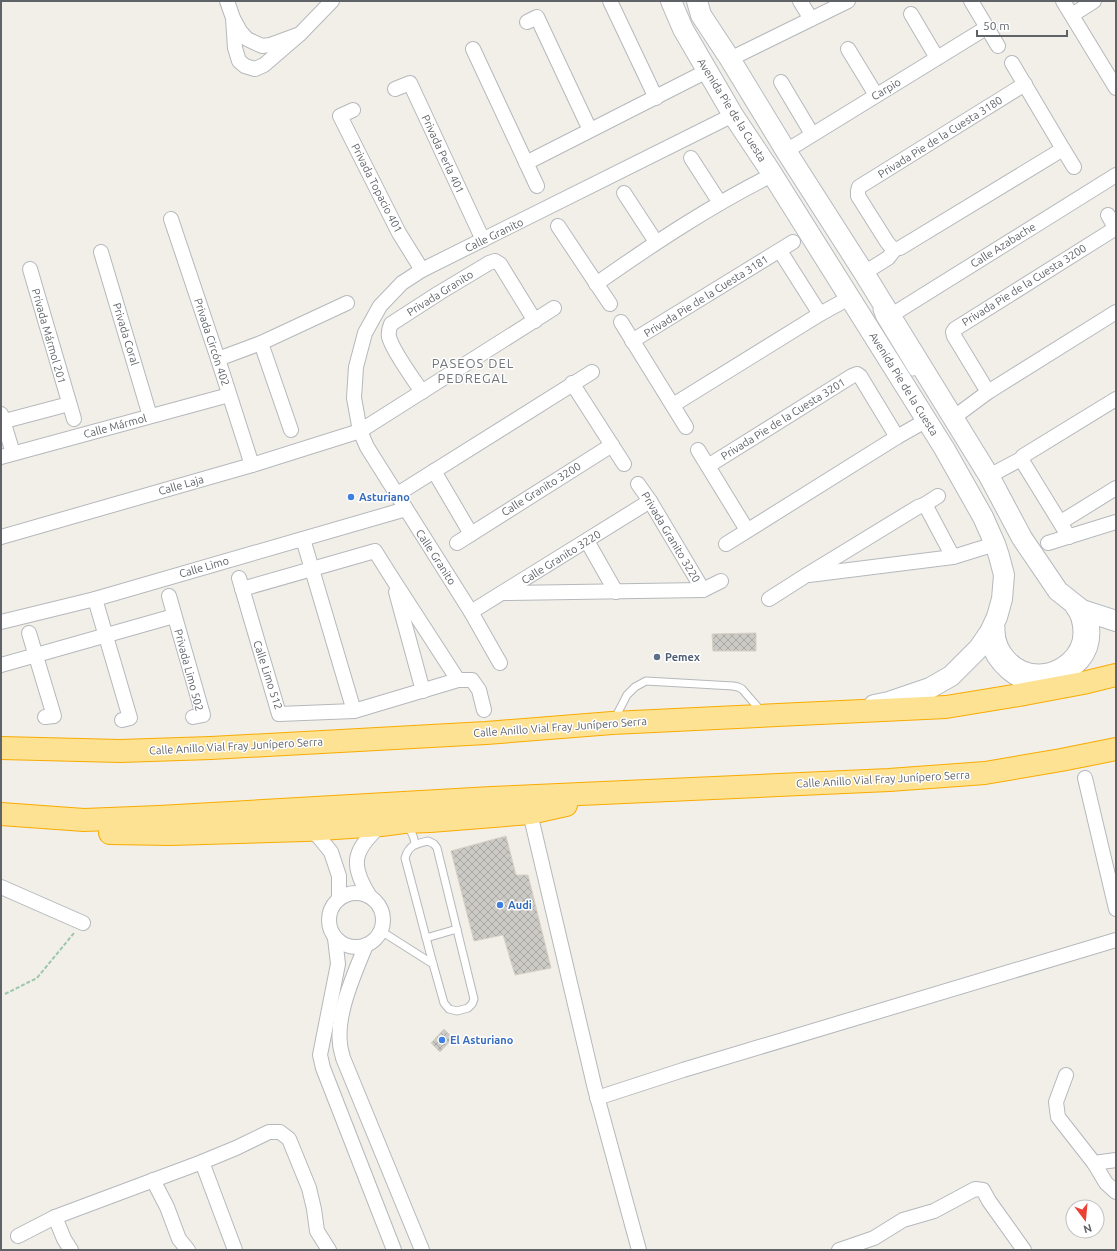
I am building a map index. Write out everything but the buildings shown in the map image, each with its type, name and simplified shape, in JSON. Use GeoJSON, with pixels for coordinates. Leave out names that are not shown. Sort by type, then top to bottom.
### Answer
{"type":"FeatureCollection","features":[{"type":"Feature","properties":{"kind":"highway","name":"Calle Anillo Vial Fray Junípero Serra"},"geometry":{"type":"LineString","coordinates":[[1,748],[143,750],[486,733],[612,723],[946,706],[1013,696],[1083,683],[1116,675]]}},
{"type":"Feature","properties":{"kind":"highway","name":"Calle Anillo Vial Fray Junípero Serra"},"geometry":{"type":"LineString","coordinates":[[2,815],[84,820],[635,791],[889,780],[985,773],[1116,749]]}},
{"type":"Feature","properties":{"kind":"highway"},"geometry":{"type":"LineString","coordinates":[[2,815],[62,832],[170,834],[306,830],[404,822],[429,831],[530,813],[635,791]]}},
{"type":"Feature","properties":{"kind":"main road","name":"Avenida Pie de la Cuesta"},"geometry":{"type":"LineString","coordinates":[[671,1],[683,29],[707,72],[850,298],[944,422],[989,476],[1022,538],[1058,591],[1082,610],[1116,621]]}},
{"type":"Feature","properties":{"kind":"main road","name":"Avenida Pie de la Cuesta"},"geometry":{"type":"LineString","coordinates":[[696,1],[702,15],[890,316],[944,422],[944,448],[983,517],[995,544],[1004,575],[1000,605],[997,617],[990,632],[979,648],[951,676],[930,688],[889,702],[843,712]]}},
{"type":"Feature","properties":{"kind":"main road"},"geometry":{"type":"LineString","coordinates":[[990,632],[996,655],[1009,670],[1024,678],[1040,680],[1058,675],[1073,667],[1083,656],[1089,642],[1089,625],[1082,610]]}},
{"type":"Feature","properties":{"kind":"street"},"geometry":{"type":"LineString","coordinates":[[227,1],[233,18],[246,39],[262,46],[270,46],[300,34]]}},
{"type":"Feature","properties":{"kind":"street"},"geometry":{"type":"LineString","coordinates":[[233,18],[235,48],[240,61],[245,66],[255,68],[264,66],[300,34],[332,1]]}},
{"type":"Feature","properties":{"kind":"street"},"geometry":{"type":"LineString","coordinates":[[610,1],[656,98]]}},
{"type":"Feature","properties":{"kind":"street"},"geometry":{"type":"LineString","coordinates":[[800,1],[811,19]]}},
{"type":"Feature","properties":{"kind":"street"},"geometry":{"type":"LineString","coordinates":[[730,59],[848,1]]}},
{"type":"Feature","properties":{"kind":"street"},"geometry":{"type":"LineString","coordinates":[[971,1],[998,46]]}},
{"type":"Feature","properties":{"kind":"street"},"geometry":{"type":"LineString","coordinates":[[1063,1],[1115,82]]}},
{"type":"Feature","properties":{"kind":"street"},"geometry":{"type":"LineString","coordinates":[[1072,15],[1094,1]]}},
{"type":"Feature","properties":{"kind":"street"},"geometry":{"type":"LineString","coordinates":[[911,14],[937,58]]}},
{"type":"Feature","properties":{"kind":"street"},"geometry":{"type":"LineString","coordinates":[[527,22],[536,18],[590,130]]}},
{"type":"Feature","properties":{"kind":"street","name":"Carpio"},"geometry":{"type":"LineString","coordinates":[[786,151],[986,28]]}},
{"type":"Feature","properties":{"kind":"street"},"geometry":{"type":"LineString","coordinates":[[848,49],[876,95]]}},
{"type":"Feature","properties":{"kind":"street"},"geometry":{"type":"LineString","coordinates":[[473,50],[537,186]]}},
{"type":"Feature","properties":{"kind":"street"},"geometry":{"type":"LineString","coordinates":[[1012,63],[1074,167]]}},
{"type":"Feature","properties":{"kind":"street"},"geometry":{"type":"LineString","coordinates":[[526,162],[707,72]]}},
{"type":"Feature","properties":{"kind":"street"},"geometry":{"type":"LineString","coordinates":[[781,82],[812,134]]}},
{"type":"Feature","properties":{"kind":"street","name":"Privada Perla 401"},"geometry":{"type":"LineString","coordinates":[[395,89],[410,83],[483,240]]}},
{"type":"Feature","properties":{"kind":"street","name":"Privada Pie de la Cuesta 3180"},"geometry":{"type":"LineString","coordinates":[[895,249],[892,248],[887,242],[858,196],[853,195],[859,187],[1025,84]]}},
{"type":"Feature","properties":{"kind":"street","name":"Privada Topacio 401"},"geometry":{"type":"LineString","coordinates":[[352,110],[340,116],[399,233],[422,270]]}},
{"type":"Feature","properties":{"kind":"street","name":"Calle Granito"},"geometry":{"type":"LineString","coordinates":[[500,663],[471,612],[367,448],[360,431],[354,398],[356,367],[365,333],[380,306],[402,283],[422,270],[733,115]]}},
{"type":"Feature","properties":{"kind":"street"},"geometry":{"type":"LineString","coordinates":[[864,273],[888,258],[895,249],[900,248],[1062,149]]}},
{"type":"Feature","properties":{"kind":"street"},"geometry":{"type":"LineString","coordinates":[[691,158],[720,203]]}},
{"type":"Feature","properties":{"kind":"street"},"geometry":{"type":"LineString","coordinates":[[596,284],[656,242],[720,203],[772,175]]}},
{"type":"Feature","properties":{"kind":"street","name":"Calle Azabache"},"geometry":{"type":"LineString","coordinates":[[890,316],[1116,175]]}},
{"type":"Feature","properties":{"kind":"street"},"geometry":{"type":"LineString","coordinates":[[624,193],[656,242]]}},
{"type":"Feature","properties":{"kind":"street","name":"Privada Pie de la Cuesta 3200"},"geometry":{"type":"LineString","coordinates":[[988,392],[954,336],[953,332],[955,329],[1116,228],[1108,215]]}},
{"type":"Feature","properties":{"kind":"street","name":"Privada Circón 402"},"geometry":{"type":"LineString","coordinates":[[171,219],[252,465]]}},
{"type":"Feature","properties":{"kind":"street"},"geometry":{"type":"LineString","coordinates":[[558,226],[610,304]]}},
{"type":"Feature","properties":{"kind":"street","name":"Privada Pie de la Cuesta 3181"},"geometry":{"type":"LineString","coordinates":[[632,341],[793,242]]}},
{"type":"Feature","properties":{"kind":"street","name":"Privada Pie de la Cuesta 3181"},"geometry":{"type":"LineString","coordinates":[[780,251],[820,314]]}},
{"type":"Feature","properties":{"kind":"street","name":"Privada Coral"},"geometry":{"type":"LineString","coordinates":[[101,252],[150,416]]}},
{"type":"Feature","properties":{"kind":"street","name":"Privada Granito"},"geometry":{"type":"LineString","coordinates":[[422,392],[393,347],[388,336],[388,331],[391,324],[439,293],[489,263],[495,261],[500,264],[535,321]]}},
{"type":"Feature","properties":{"kind":"street","name":"Privada Mármol 201"},"geometry":{"type":"LineString","coordinates":[[30,269],[74,419]]}},
{"type":"Feature","properties":{"kind":"street"},"geometry":{"type":"LineString","coordinates":[[673,405],[820,314],[850,298]]}},
{"type":"Feature","properties":{"kind":"street"},"geometry":{"type":"LineString","coordinates":[[218,360],[347,303]]}},
{"type":"Feature","properties":{"kind":"street"},"geometry":{"type":"LineString","coordinates":[[360,431],[554,308]]}},
{"type":"Feature","properties":{"kind":"street"},"geometry":{"type":"LineString","coordinates":[[726,544],[897,437],[944,422],[988,392],[1116,312]]}},
{"type":"Feature","properties":{"kind":"street","name":"Privada Pie de la Cuesta 3181"},"geometry":{"type":"LineString","coordinates":[[621,322],[686,427]]}},
{"type":"Feature","properties":{"kind":"street"},"geometry":{"type":"LineString","coordinates":[[261,342],[291,430]]}},
{"type":"Feature","properties":{"kind":"street"},"geometry":{"type":"LineString","coordinates":[[396,495],[572,383],[592,372]]}},
{"type":"Feature","properties":{"kind":"street","name":"Privada Pie de la Cuesta 3201"},"geometry":{"type":"LineString","coordinates":[[708,466],[857,374],[860,376],[897,437]]}},
{"type":"Feature","properties":{"kind":"street"},"geometry":{"type":"LineString","coordinates":[[572,383],[624,464]]}},
{"type":"Feature","properties":{"kind":"street","name":"Calle Mármol"},"geometry":{"type":"LineString","coordinates":[[7,455],[229,395]]}},
{"type":"Feature","properties":{"kind":"street"},"geometry":{"type":"LineString","coordinates":[[989,476],[1021,459],[1023,456],[1116,399]]}},
{"type":"Feature","properties":{"kind":"street"},"geometry":{"type":"LineString","coordinates":[[7,455],[2,419],[69,404]]}},
{"type":"Feature","properties":{"kind":"street","name":"Calle Laja"},"geometry":{"type":"LineString","coordinates":[[1,537],[252,465],[360,431]]}},
{"type":"Feature","properties":{"kind":"street","name":"Calle Granito 3200"},"geometry":{"type":"LineString","coordinates":[[457,543],[612,445]]}},
{"type":"Feature","properties":{"kind":"street"},"geometry":{"type":"LineString","coordinates":[[698,450],[747,530]]}},
{"type":"Feature","properties":{"kind":"street"},"geometry":{"type":"LineString","coordinates":[[1021,459],[1069,537]]}},
{"type":"Feature","properties":{"kind":"street"},"geometry":{"type":"LineString","coordinates":[[434,470],[471,534]]}},
{"type":"Feature","properties":{"kind":"street","name":"Privada Granito 3220"},"geometry":{"type":"LineString","coordinates":[[638,484],[650,501],[703,590]]}},
{"type":"Feature","properties":{"kind":"street"},"geometry":{"type":"LineString","coordinates":[[1061,522],[1116,488]]}},
{"type":"Feature","properties":{"kind":"street"},"geometry":{"type":"LineString","coordinates":[[769,599],[938,496]]}},
{"type":"Feature","properties":{"kind":"street","name":"Calle Granito 3220"},"geometry":{"type":"LineString","coordinates":[[471,612],[650,501]]}},
{"type":"Feature","properties":{"kind":"street"},"geometry":{"type":"LineString","coordinates":[[924,505],[953,557]]}},
{"type":"Feature","properties":{"kind":"street","name":"Calle Limo"},"geometry":{"type":"LineString","coordinates":[[1,622],[94,599],[406,509]]}},
{"type":"Feature","properties":{"kind":"street"},"geometry":{"type":"LineString","coordinates":[[1048,543],[1116,522]]}},
{"type":"Feature","properties":{"kind":"street"},"geometry":{"type":"LineString","coordinates":[[303,539],[354,711]]}},
{"type":"Feature","properties":{"kind":"street"},"geometry":{"type":"LineString","coordinates":[[587,541],[616,592]]}},
{"type":"Feature","properties":{"kind":"street"},"geometry":{"type":"LineString","coordinates":[[805,576],[953,557],[995,544]]}},
{"type":"Feature","properties":{"kind":"street","name":"Calle Limo 512"},"geometry":{"type":"LineString","coordinates":[[375,550],[458,680],[354,711],[279,714],[240,583],[312,569],[375,550]]}},
{"type":"Feature","properties":{"kind":"street","name":"Calle Limo 512"},"geometry":{"type":"LineString","coordinates":[[392,578],[423,691]]}},
{"type":"Feature","properties":{"kind":"street","name":"Privada Granito 3220"},"geometry":{"type":"LineString","coordinates":[[502,593],[703,590],[721,581]]}},
{"type":"Feature","properties":{"kind":"street","name":"Privada Limo 502"},"geometry":{"type":"LineString","coordinates":[[169,596],[203,715],[194,717]]}},
{"type":"Feature","properties":{"kind":"street"},"geometry":{"type":"LineString","coordinates":[[94,599],[130,718],[122,720]]}},
{"type":"Feature","properties":{"kind":"street","name":"Privada Limo 502"},"geometry":{"type":"LineString","coordinates":[[1,665],[174,616]]}},
{"type":"Feature","properties":{"kind":"street"},"geometry":{"type":"LineString","coordinates":[[29,633],[54,716],[45,718]]}},
{"type":"Feature","properties":{"kind":"street"},"geometry":{"type":"LineString","coordinates":[[458,680],[472,680],[479,690],[484,710]]}},
{"type":"Feature","properties":{"kind":"street"},"geometry":{"type":"LineString","coordinates":[[1085,778],[1116,909]]}},
{"type":"Feature","properties":{"kind":"street"},"geometry":{"type":"LineString","coordinates":[[530,813],[598,1098],[639,1250]]}},
{"type":"Feature","properties":{"kind":"street"},"geometry":{"type":"LineString","coordinates":[[369,895],[359,892],[348,893],[339,898],[332,906],[328,916],[329,928],[335,938],[344,945],[356,947],[366,945],[375,940],[381,931],[384,921],[382,911],[377,902],[369,895],[356,868],[359,850],[369,836],[381,825]]}},
{"type":"Feature","properties":{"kind":"street"},"geometry":{"type":"LineString","coordinates":[[306,830],[318,836],[331,852],[339,876],[339,898]]}},
{"type":"Feature","properties":{"kind":"street"},"geometry":{"type":"LineString","coordinates":[[1,887],[83,923]]}},
{"type":"Feature","properties":{"kind":"street"},"geometry":{"type":"LineString","coordinates":[[335,938],[338,964],[320,1055],[323,1068],[394,1250]]}},
{"type":"Feature","properties":{"kind":"street"},"geometry":{"type":"LineString","coordinates":[[598,1098],[683,1070],[1116,940]]}},
{"type":"Feature","properties":{"kind":"street"},"geometry":{"type":"LineString","coordinates":[[366,945],[352,981],[342,1014],[339,1034],[340,1044],[343,1058],[422,1250]]}},
{"type":"Feature","properties":{"kind":"street"},"geometry":{"type":"LineString","coordinates":[[1066,1075],[1056,1102],[1058,1117],[1094,1163],[1106,1183],[1116,1192]]}},
{"type":"Feature","properties":{"kind":"street"},"geometry":{"type":"LineString","coordinates":[[18,1236],[55,1216],[202,1162],[236,1148],[268,1132],[280,1132],[289,1139],[309,1188],[317,1231],[329,1250]]}},
{"type":"Feature","properties":{"kind":"street"},"geometry":{"type":"LineString","coordinates":[[1094,1163],[1116,1160]]}},
{"type":"Feature","properties":{"kind":"street"},"geometry":{"type":"LineString","coordinates":[[202,1162],[235,1250]]}},
{"type":"Feature","properties":{"kind":"street"},"geometry":{"type":"LineString","coordinates":[[153,1180],[176,1233],[188,1250]]}},
{"type":"Feature","properties":{"kind":"street"},"geometry":{"type":"LineString","coordinates":[[839,1250],[876,1244],[903,1220],[934,1211],[975,1188],[983,1190],[989,1201],[1024,1250]]}},
{"type":"Feature","properties":{"kind":"street"},"geometry":{"type":"LineString","coordinates":[[55,1216],[64,1239],[71,1250]]}},
{"type":"Feature","properties":{"kind":"lane"},"geometry":{"type":"LineString","coordinates":[[850,298],[875,320],[916,381],[880,318],[864,273]]}},
{"type":"Feature","properties":{"kind":"lane"},"geometry":{"type":"LineString","coordinates":[[1004,575],[1008,589],[1008,598],[1001,625],[1003,643],[1009,653],[1018,662],[1028,666],[1040,668],[1063,660],[1070,653],[1074,645],[1077,637],[1077,625],[1074,614],[1058,591]]}},
{"type":"Feature","properties":{"kind":"lane"},"geometry":{"type":"LineString","coordinates":[[612,723],[627,695],[635,687],[646,681],[738,687],[765,716]]}},
{"type":"Feature","properties":{"kind":"lane"},"geometry":{"type":"LineString","coordinates":[[404,822],[412,832],[415,844]]}},
{"type":"Feature","properties":{"kind":"lane"},"geometry":{"type":"LineString","coordinates":[[429,831],[437,848],[474,999],[468,1008],[457,1012],[449,1010],[444,1003],[405,858],[407,851],[429,831]]}},
{"type":"Feature","properties":{"kind":"lane"},"geometry":{"type":"LineString","coordinates":[[426,938],[457,929]]}},
{"type":"Feature","properties":{"kind":"lane"},"geometry":{"type":"LineString","coordinates":[[381,931],[433,964]]}},
{"type":"Feature","properties":{"kind":"path"},"geometry":{"type":"LineString","coordinates":[[5,994],[37,978],[83,923]]}},
{"type":"Feature","properties":{"kind":"place","name":"Asturiano"},"geometry":{"type":"Point","coordinates":[351,497]}},
{"type":"Feature","properties":{"kind":"place","name":"Pemex"},"geometry":{"type":"Point","coordinates":[657,657]}},
{"type":"Feature","properties":{"kind":"place","name":"Audi"},"geometry":{"type":"Point","coordinates":[500,905]}},
{"type":"Feature","properties":{"kind":"place","name":"El Asturiano"},"geometry":{"type":"Point","coordinates":[442,1040]}},
{"type":"Feature","properties":{"kind":"district","name":"PASEOS DEL PEDREGAL"},"geometry":{"type":"Point","coordinates":[473,370]}}]}
